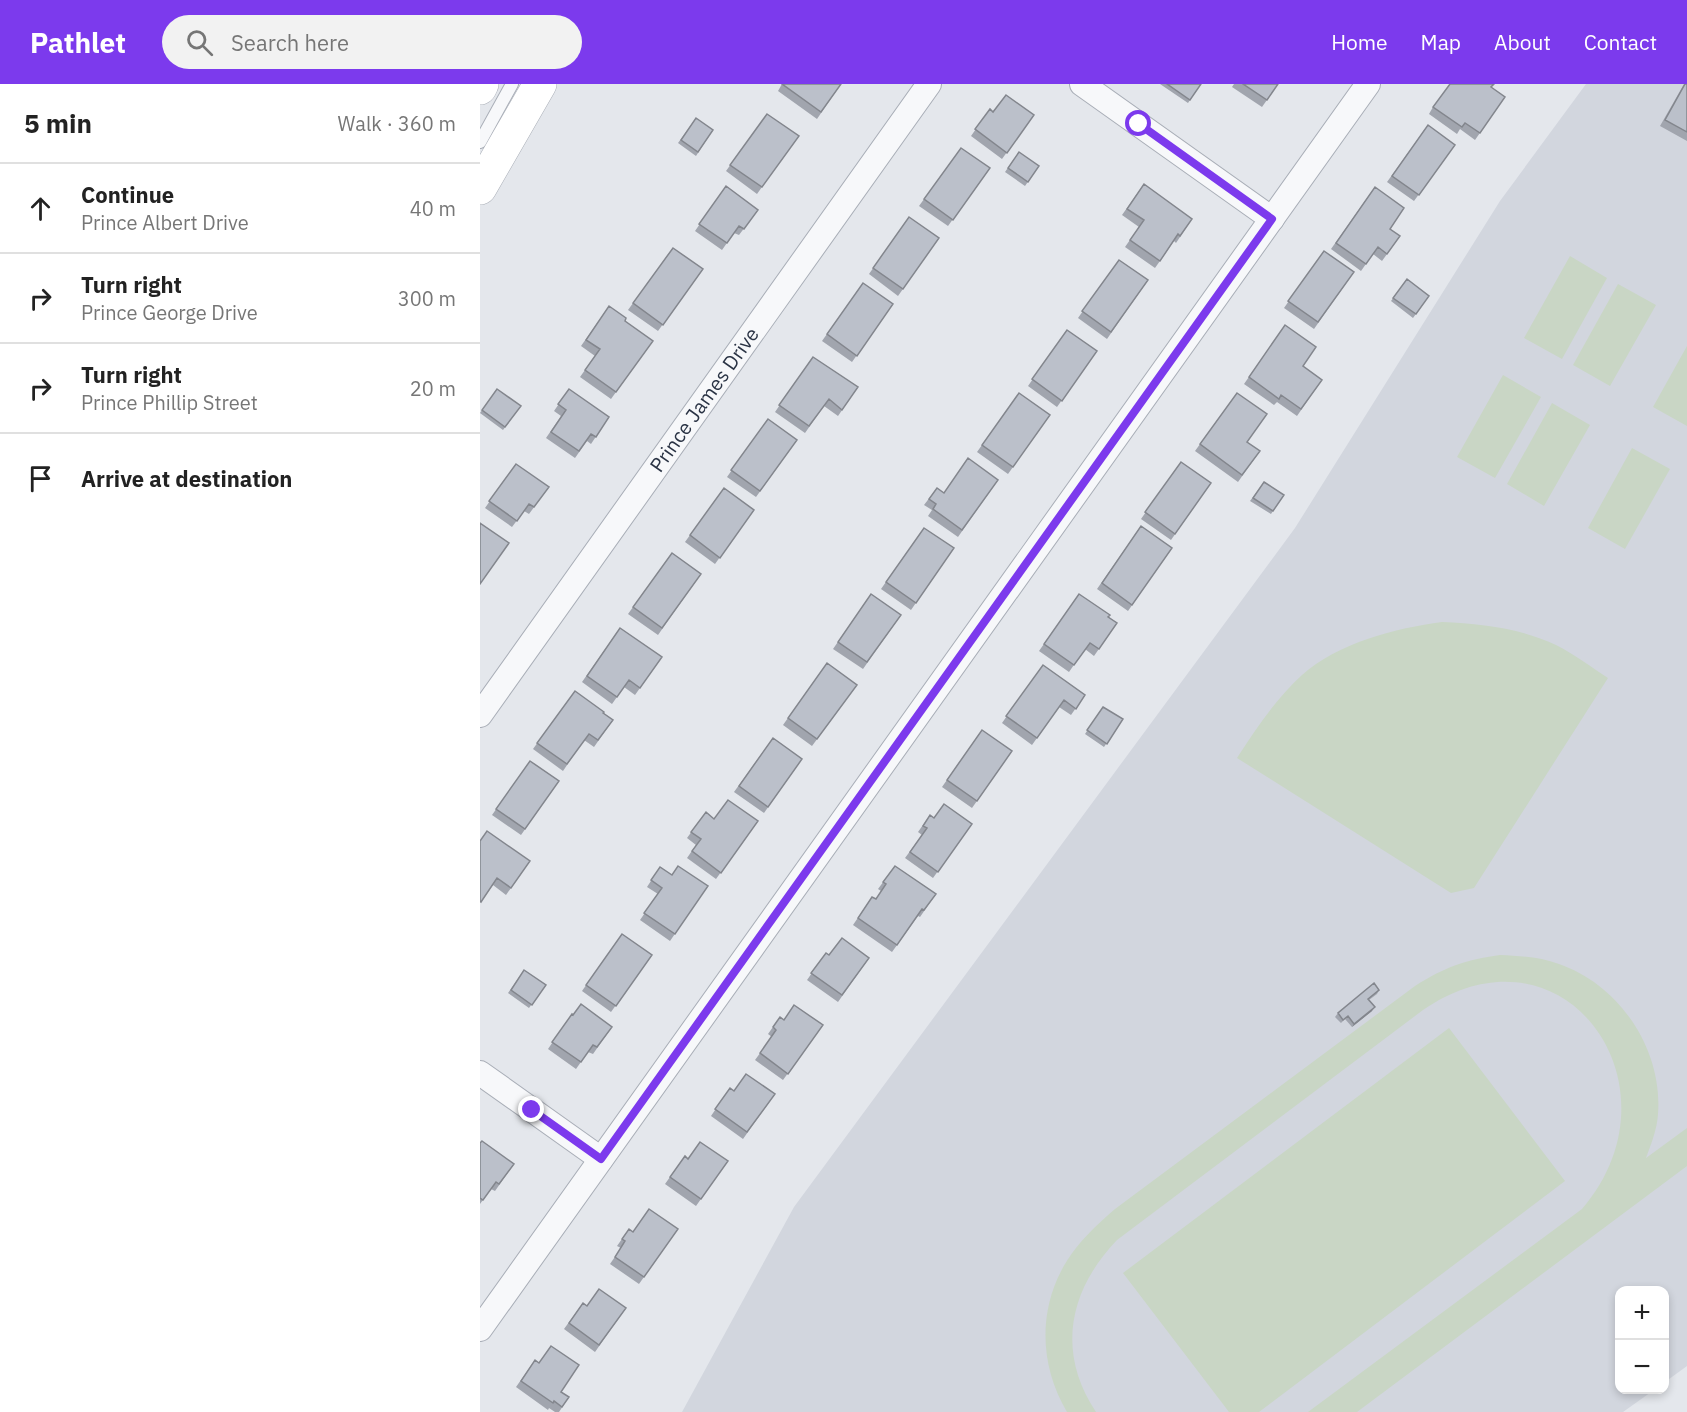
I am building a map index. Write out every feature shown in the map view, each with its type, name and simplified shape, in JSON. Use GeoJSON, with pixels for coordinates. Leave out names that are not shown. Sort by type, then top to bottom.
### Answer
{"type":"FeatureCollection","features":[{"type":"Feature","properties":{"kind":"main road"},"geometry":{"type":"LineString","coordinates":[[480,88],[482,84]]}},
{"type":"Feature","properties":{"kind":"main road"},"geometry":{"type":"LineString","coordinates":[[480,188],[540,84]]}},
{"type":"Feature","properties":{"kind":"street","name":"Prince James Drive"},"geometry":{"type":"LineString","coordinates":[[480,715],[929,84]]}},
{"type":"Feature","properties":{"kind":"street"},"geometry":{"type":"LineString","coordinates":[[1082,84],[1272,219]]}},
{"type":"Feature","properties":{"kind":"street"},"geometry":{"type":"LineString","coordinates":[[480,1329],[1368,84]]}},
{"type":"Feature","properties":{"kind":"street"},"geometry":{"type":"LineString","coordinates":[[480,1073],[601,1159]]}},
{"type":"Feature","properties":{"kind":"lane"},"geometry":{"type":"LineString","coordinates":[[480,142],[512,84]]}},
{"type":"Feature","properties":{"kind":"shaded area"},"geometry":{"type":"Polygon","coordinates":[[[1586,84],[1687,84],[1687,1366],[1669,1379],[1669,1286],[1615,1286],[1615,1394],[1648,1394],[1623,1412],[682,1412],[794,1207],[1295,528],[1500,201],[1586,84]]]}},
{"type":"Feature","properties":{"kind":"green space"},"geometry":{"type":"Polygon","coordinates":[[[1570,256],[1607,278],[1562,359],[1524,338],[1570,256]]]}},
{"type":"Feature","properties":{"kind":"green space"},"geometry":{"type":"Polygon","coordinates":[[[1618,284],[1656,305],[1610,386],[1573,365],[1618,284]]]}},
{"type":"Feature","properties":{"kind":"green space"},"geometry":{"type":"Polygon","coordinates":[[[1687,346],[1687,426],[1653,407],[1687,346]]]}},
{"type":"Feature","properties":{"kind":"green space"},"geometry":{"type":"Polygon","coordinates":[[[1503,375],[1541,397],[1495,478],[1457,457],[1503,375]]]}},
{"type":"Feature","properties":{"kind":"green space"},"geometry":{"type":"Polygon","coordinates":[[[1552,403],[1590,425],[1544,506],[1507,484],[1552,403]]]}},
{"type":"Feature","properties":{"kind":"green space"},"geometry":{"type":"Polygon","coordinates":[[[1632,448],[1670,469],[1625,549],[1588,528],[1632,448]]]}},
{"type":"Feature","properties":{"kind":"green space"},"geometry":{"type":"Polygon","coordinates":[[[1442,622],[1486,626],[1542,639],[1576,656],[1608,678],[1474,888],[1451,893],[1237,758],[1275,704],[1302,675],[1316,664],[1368,639],[1406,628],[1442,622]]]}},
{"type":"Feature","properties":{"kind":"green space"},"geometry":{"type":"Polygon","coordinates":[[[1500,955],[1538,958],[1559,964],[1601,987],[1618,1004],[1633,1023],[1645,1044],[1658,1090],[1658,1114],[1654,1137],[1646,1158],[1687,1128],[1687,1166],[1357,1412],[1308,1412],[1582,1209],[1611,1161],[1621,1113],[1615,1067],[1595,1027],[1563,998],[1522,983],[1475,986],[1423,1010],[1117,1240],[1101,1259],[1088,1280],[1079,1301],[1074,1322],[1072,1344],[1076,1367],[1083,1389],[1096,1412],[1067,1412],[1057,1392],[1046,1350],[1048,1307],[1063,1267],[1089,1233],[1115,1209],[1415,986],[1456,965],[1500,955]]]}},
{"type":"Feature","properties":{"kind":"green space"},"geometry":{"type":"Polygon","coordinates":[[[1449,1028],[1565,1181],[1259,1412],[1229,1412],[1123,1273],[1449,1028]]]}},
{"type":"Feature","properties":{"kind":"building"},"geometry":{"type":"Polygon","coordinates":[[[782,84],[841,84],[821,112],[782,84]]]}},
{"type":"Feature","properties":{"kind":"building"},"geometry":{"type":"Polygon","coordinates":[[[1167,84],[1201,84],[1190,100],[1167,84]]]}},
{"type":"Feature","properties":{"kind":"building"},"geometry":{"type":"Polygon","coordinates":[[[1243,84],[1278,84],[1267,100],[1243,84]]]}},
{"type":"Feature","properties":{"kind":"building"},"geometry":{"type":"Polygon","coordinates":[[[1450,84],[1494,84],[1491,87],[1505,97],[1480,133],[1465,123],[1462,127],[1433,107],[1450,84]]]}},
{"type":"Feature","properties":{"kind":"building"},"geometry":{"type":"Polygon","coordinates":[[[1687,84],[1687,132],[1665,120],[1687,84]]]}},
{"type":"Feature","properties":{"kind":"building"},"geometry":{"type":"Polygon","coordinates":[[[1006,95],[1034,115],[1007,153],[975,129],[990,109],[993,112],[1006,95]]]}},
{"type":"Feature","properties":{"kind":"building"},"geometry":{"type":"Polygon","coordinates":[[[767,114],[799,136],[762,187],[730,165],[767,114]]]}},
{"type":"Feature","properties":{"kind":"building"},"geometry":{"type":"Polygon","coordinates":[[[696,118],[713,130],[698,152],[681,140],[696,118]]]}},
{"type":"Feature","properties":{"kind":"building"},"geometry":{"type":"Polygon","coordinates":[[[1428,125],[1455,145],[1419,195],[1392,176],[1428,125]]]}},
{"type":"Feature","properties":{"kind":"building"},"geometry":{"type":"Polygon","coordinates":[[[961,148],[990,168],[953,220],[924,199],[961,148]]]}},
{"type":"Feature","properties":{"kind":"building"},"geometry":{"type":"Polygon","coordinates":[[[1019,152],[1039,166],[1028,182],[1008,168],[1019,152]]]}},
{"type":"Feature","properties":{"kind":"building"},"geometry":{"type":"Polygon","coordinates":[[[1144,184],[1192,219],[1180,236],[1178,234],[1160,261],[1130,240],[1144,220],[1127,209],[1144,184]]]}},
{"type":"Feature","properties":{"kind":"building"},"geometry":{"type":"Polygon","coordinates":[[[726,186],[758,210],[744,229],[739,226],[727,243],[699,224],[726,186]]]}},
{"type":"Feature","properties":{"kind":"building"},"geometry":{"type":"Polygon","coordinates":[[[1375,187],[1404,208],[1390,229],[1400,236],[1387,254],[1378,247],[1366,264],[1336,243],[1375,187]]]}},
{"type":"Feature","properties":{"kind":"building"},"geometry":{"type":"Polygon","coordinates":[[[909,217],[939,238],[903,289],[873,268],[909,217]]]}},
{"type":"Feature","properties":{"kind":"building"},"geometry":{"type":"Polygon","coordinates":[[[673,248],[703,269],[663,325],[633,303],[673,248]]]}},
{"type":"Feature","properties":{"kind":"building"},"geometry":{"type":"Polygon","coordinates":[[[1324,251],[1354,272],[1318,322],[1288,301],[1324,251]]]}},
{"type":"Feature","properties":{"kind":"building"},"geometry":{"type":"Polygon","coordinates":[[[1119,260],[1148,280],[1111,332],[1082,311],[1119,260]]]}},
{"type":"Feature","properties":{"kind":"building"},"geometry":{"type":"Polygon","coordinates":[[[1407,279],[1429,296],[1416,314],[1393,298],[1407,279]]]}},
{"type":"Feature","properties":{"kind":"building"},"geometry":{"type":"Polygon","coordinates":[[[863,283],[893,304],[857,356],[827,334],[863,283]]]}},
{"type":"Feature","properties":{"kind":"building"},"geometry":{"type":"Polygon","coordinates":[[[609,306],[653,341],[616,392],[585,370],[600,349],[586,340],[609,306]]]}},
{"type":"Feature","properties":{"kind":"building"},"geometry":{"type":"Polygon","coordinates":[[[1285,325],[1316,347],[1303,366],[1322,380],[1301,409],[1281,395],[1279,399],[1249,377],[1285,325]]]}},
{"type":"Feature","properties":{"kind":"building"},"geometry":{"type":"Polygon","coordinates":[[[1067,330],[1097,351],[1062,401],[1032,379],[1067,330]]]}},
{"type":"Feature","properties":{"kind":"building"},"geometry":{"type":"Polygon","coordinates":[[[813,357],[858,387],[842,410],[829,399],[809,426],[779,405],[813,357]]]}},
{"type":"Feature","properties":{"kind":"building"},"geometry":{"type":"Polygon","coordinates":[[[497,389],[521,406],[505,427],[482,410],[497,389]]]}},
{"type":"Feature","properties":{"kind":"building"},"geometry":{"type":"Polygon","coordinates":[[[569,389],[609,417],[596,437],[591,434],[579,451],[551,432],[566,410],[558,404],[569,389]]]}},
{"type":"Feature","properties":{"kind":"building"},"geometry":{"type":"Polygon","coordinates":[[[1019,393],[1050,415],[1013,467],[982,445],[1019,393]]]}},
{"type":"Feature","properties":{"kind":"building"},"geometry":{"type":"Polygon","coordinates":[[[1237,393],[1267,414],[1247,442],[1260,451],[1242,475],[1200,444],[1237,393]]]}},
{"type":"Feature","properties":{"kind":"building"},"geometry":{"type":"Polygon","coordinates":[[[768,419],[797,440],[760,491],[731,470],[768,419]]]}},
{"type":"Feature","properties":{"kind":"building"},"geometry":{"type":"Polygon","coordinates":[[[968,458],[998,480],[962,530],[933,509],[936,504],[929,499],[937,488],[944,493],[968,458]]]}},
{"type":"Feature","properties":{"kind":"building"},"geometry":{"type":"Polygon","coordinates":[[[1181,462],[1211,483],[1175,534],[1145,512],[1181,462]]]}},
{"type":"Feature","properties":{"kind":"building"},"geometry":{"type":"Polygon","coordinates":[[[516,464],[549,487],[534,507],[529,504],[517,521],[489,501],[516,464]]]}},
{"type":"Feature","properties":{"kind":"building"},"geometry":{"type":"Polygon","coordinates":[[[1264,482],[1284,495],[1273,511],[1253,498],[1264,482]]]}},
{"type":"Feature","properties":{"kind":"building"},"geometry":{"type":"Polygon","coordinates":[[[724,488],[754,510],[720,558],[690,535],[724,488]]]}},
{"type":"Feature","properties":{"kind":"building"},"geometry":{"type":"Polygon","coordinates":[[[480,523],[509,543],[480,584],[480,523]]]}},
{"type":"Feature","properties":{"kind":"building"},"geometry":{"type":"Polygon","coordinates":[[[1141,526],[1172,548],[1132,605],[1102,583],[1141,526]]]}},
{"type":"Feature","properties":{"kind":"building"},"geometry":{"type":"Polygon","coordinates":[[[924,528],[954,548],[916,603],[886,582],[924,528]]]}},
{"type":"Feature","properties":{"kind":"building"},"geometry":{"type":"Polygon","coordinates":[[[672,553],[701,574],[662,628],[633,607],[672,553]]]}},
{"type":"Feature","properties":{"kind":"building"},"geometry":{"type":"Polygon","coordinates":[[[871,594],[901,615],[867,662],[838,642],[871,594]]]}},
{"type":"Feature","properties":{"kind":"building"},"geometry":{"type":"Polygon","coordinates":[[[1079,594],[1110,615],[1108,617],[1117,623],[1099,649],[1090,643],[1074,665],[1044,644],[1079,594]]]}},
{"type":"Feature","properties":{"kind":"building"},"geometry":{"type":"Polygon","coordinates":[[[620,628],[662,657],[640,688],[629,680],[617,697],[587,676],[620,628]]]}},
{"type":"Feature","properties":{"kind":"building"},"geometry":{"type":"Polygon","coordinates":[[[827,663],[857,685],[817,739],[788,718],[827,663]]]}},
{"type":"Feature","properties":{"kind":"building"},"geometry":{"type":"Polygon","coordinates":[[[1043,665],[1085,695],[1076,709],[1064,700],[1037,738],[1006,716],[1043,665]]]}},
{"type":"Feature","properties":{"kind":"building"},"geometry":{"type":"Polygon","coordinates":[[[575,691],[613,720],[598,740],[589,734],[567,764],[537,743],[575,691]]]}},
{"type":"Feature","properties":{"kind":"building"},"geometry":{"type":"Polygon","coordinates":[[[1103,707],[1123,719],[1107,744],[1087,730],[1103,707]]]}},
{"type":"Feature","properties":{"kind":"building"},"geometry":{"type":"Polygon","coordinates":[[[982,730],[1012,751],[977,801],[947,780],[982,730]]]}},
{"type":"Feature","properties":{"kind":"building"},"geometry":{"type":"Polygon","coordinates":[[[773,738],[802,759],[768,807],[739,786],[773,738]]]}},
{"type":"Feature","properties":{"kind":"building"},"geometry":{"type":"Polygon","coordinates":[[[530,761],[559,781],[525,829],[496,809],[530,761]]]}},
{"type":"Feature","properties":{"kind":"building"},"geometry":{"type":"Polygon","coordinates":[[[728,800],[758,821],[721,873],[692,851],[701,839],[691,832],[706,812],[714,819],[728,800]]]}},
{"type":"Feature","properties":{"kind":"building"},"geometry":{"type":"Polygon","coordinates":[[[944,804],[972,824],[938,872],[910,852],[927,828],[923,826],[930,815],[934,818],[944,804]]]}},
{"type":"Feature","properties":{"kind":"building"},"geometry":{"type":"Polygon","coordinates":[[[487,831],[530,861],[511,888],[497,878],[481,902],[480,841],[487,831]]]}},
{"type":"Feature","properties":{"kind":"building"},"geometry":{"type":"Polygon","coordinates":[[[678,866],[708,886],[675,934],[644,913],[662,888],[651,880],[660,867],[672,875],[678,866]]]}},
{"type":"Feature","properties":{"kind":"building"},"geometry":{"type":"Polygon","coordinates":[[[895,866],[936,894],[924,910],[922,909],[897,945],[858,918],[872,897],[876,899],[886,884],[883,882],[895,866]]]}},
{"type":"Feature","properties":{"kind":"building"},"geometry":{"type":"Polygon","coordinates":[[[622,934],[652,955],[616,1006],[586,985],[622,934]]]}},
{"type":"Feature","properties":{"kind":"building"},"geometry":{"type":"Polygon","coordinates":[[[842,938],[869,958],[842,995],[811,973],[826,953],[829,955],[842,938]]]}},
{"type":"Feature","properties":{"kind":"building"},"geometry":{"type":"Polygon","coordinates":[[[524,970],[546,985],[532,1005],[511,990],[524,970]]]}},
{"type":"Feature","properties":{"kind":"building"},"geometry":{"type":"Polygon","coordinates":[[[1374,983],[1379,990],[1368,999],[1375,1007],[1354,1024],[1348,1016],[1343,1020],[1338,1013],[1374,983]]]}},
{"type":"Feature","properties":{"kind":"building"},"geometry":{"type":"Polygon","coordinates":[[[581,1004],[612,1027],[597,1047],[593,1045],[581,1062],[552,1042],[581,1004]]]}},
{"type":"Feature","properties":{"kind":"building"},"geometry":{"type":"Polygon","coordinates":[[[794,1005],[823,1025],[788,1074],[760,1053],[776,1030],[773,1027],[780,1017],[784,1020],[794,1005]]]}},
{"type":"Feature","properties":{"kind":"building"},"geometry":{"type":"Polygon","coordinates":[[[746,1074],[775,1094],[747,1132],[715,1109],[730,1088],[734,1091],[746,1074]]]}},
{"type":"Feature","properties":{"kind":"building"},"geometry":{"type":"Polygon","coordinates":[[[482,1141],[514,1164],[499,1184],[496,1182],[483,1200],[480,1198],[480,1143],[482,1141]]]}},
{"type":"Feature","properties":{"kind":"building"},"geometry":{"type":"Polygon","coordinates":[[[700,1142],[728,1161],[701,1199],[670,1177],[685,1156],[688,1159],[700,1142]]]}},
{"type":"Feature","properties":{"kind":"building"},"geometry":{"type":"Polygon","coordinates":[[[649,1209],[678,1229],[644,1277],[615,1257],[629,1229],[633,1232],[649,1209]]]}},
{"type":"Feature","properties":{"kind":"building"},"geometry":{"type":"Polygon","coordinates":[[[599,1289],[626,1308],[599,1345],[569,1323],[583,1303],[587,1306],[599,1289]]]}},
{"type":"Feature","properties":{"kind":"building"},"geometry":{"type":"Polygon","coordinates":[[[551,1346],[579,1365],[561,1392],[569,1397],[562,1407],[521,1381],[535,1360],[539,1363],[551,1346]]]}},
{"type":"Feature","properties":{"kind":"route"},"geometry":{"type":"LineString","coordinates":[[532,1110],[601,1159],[1272,219],[1139,124]]}}]}
